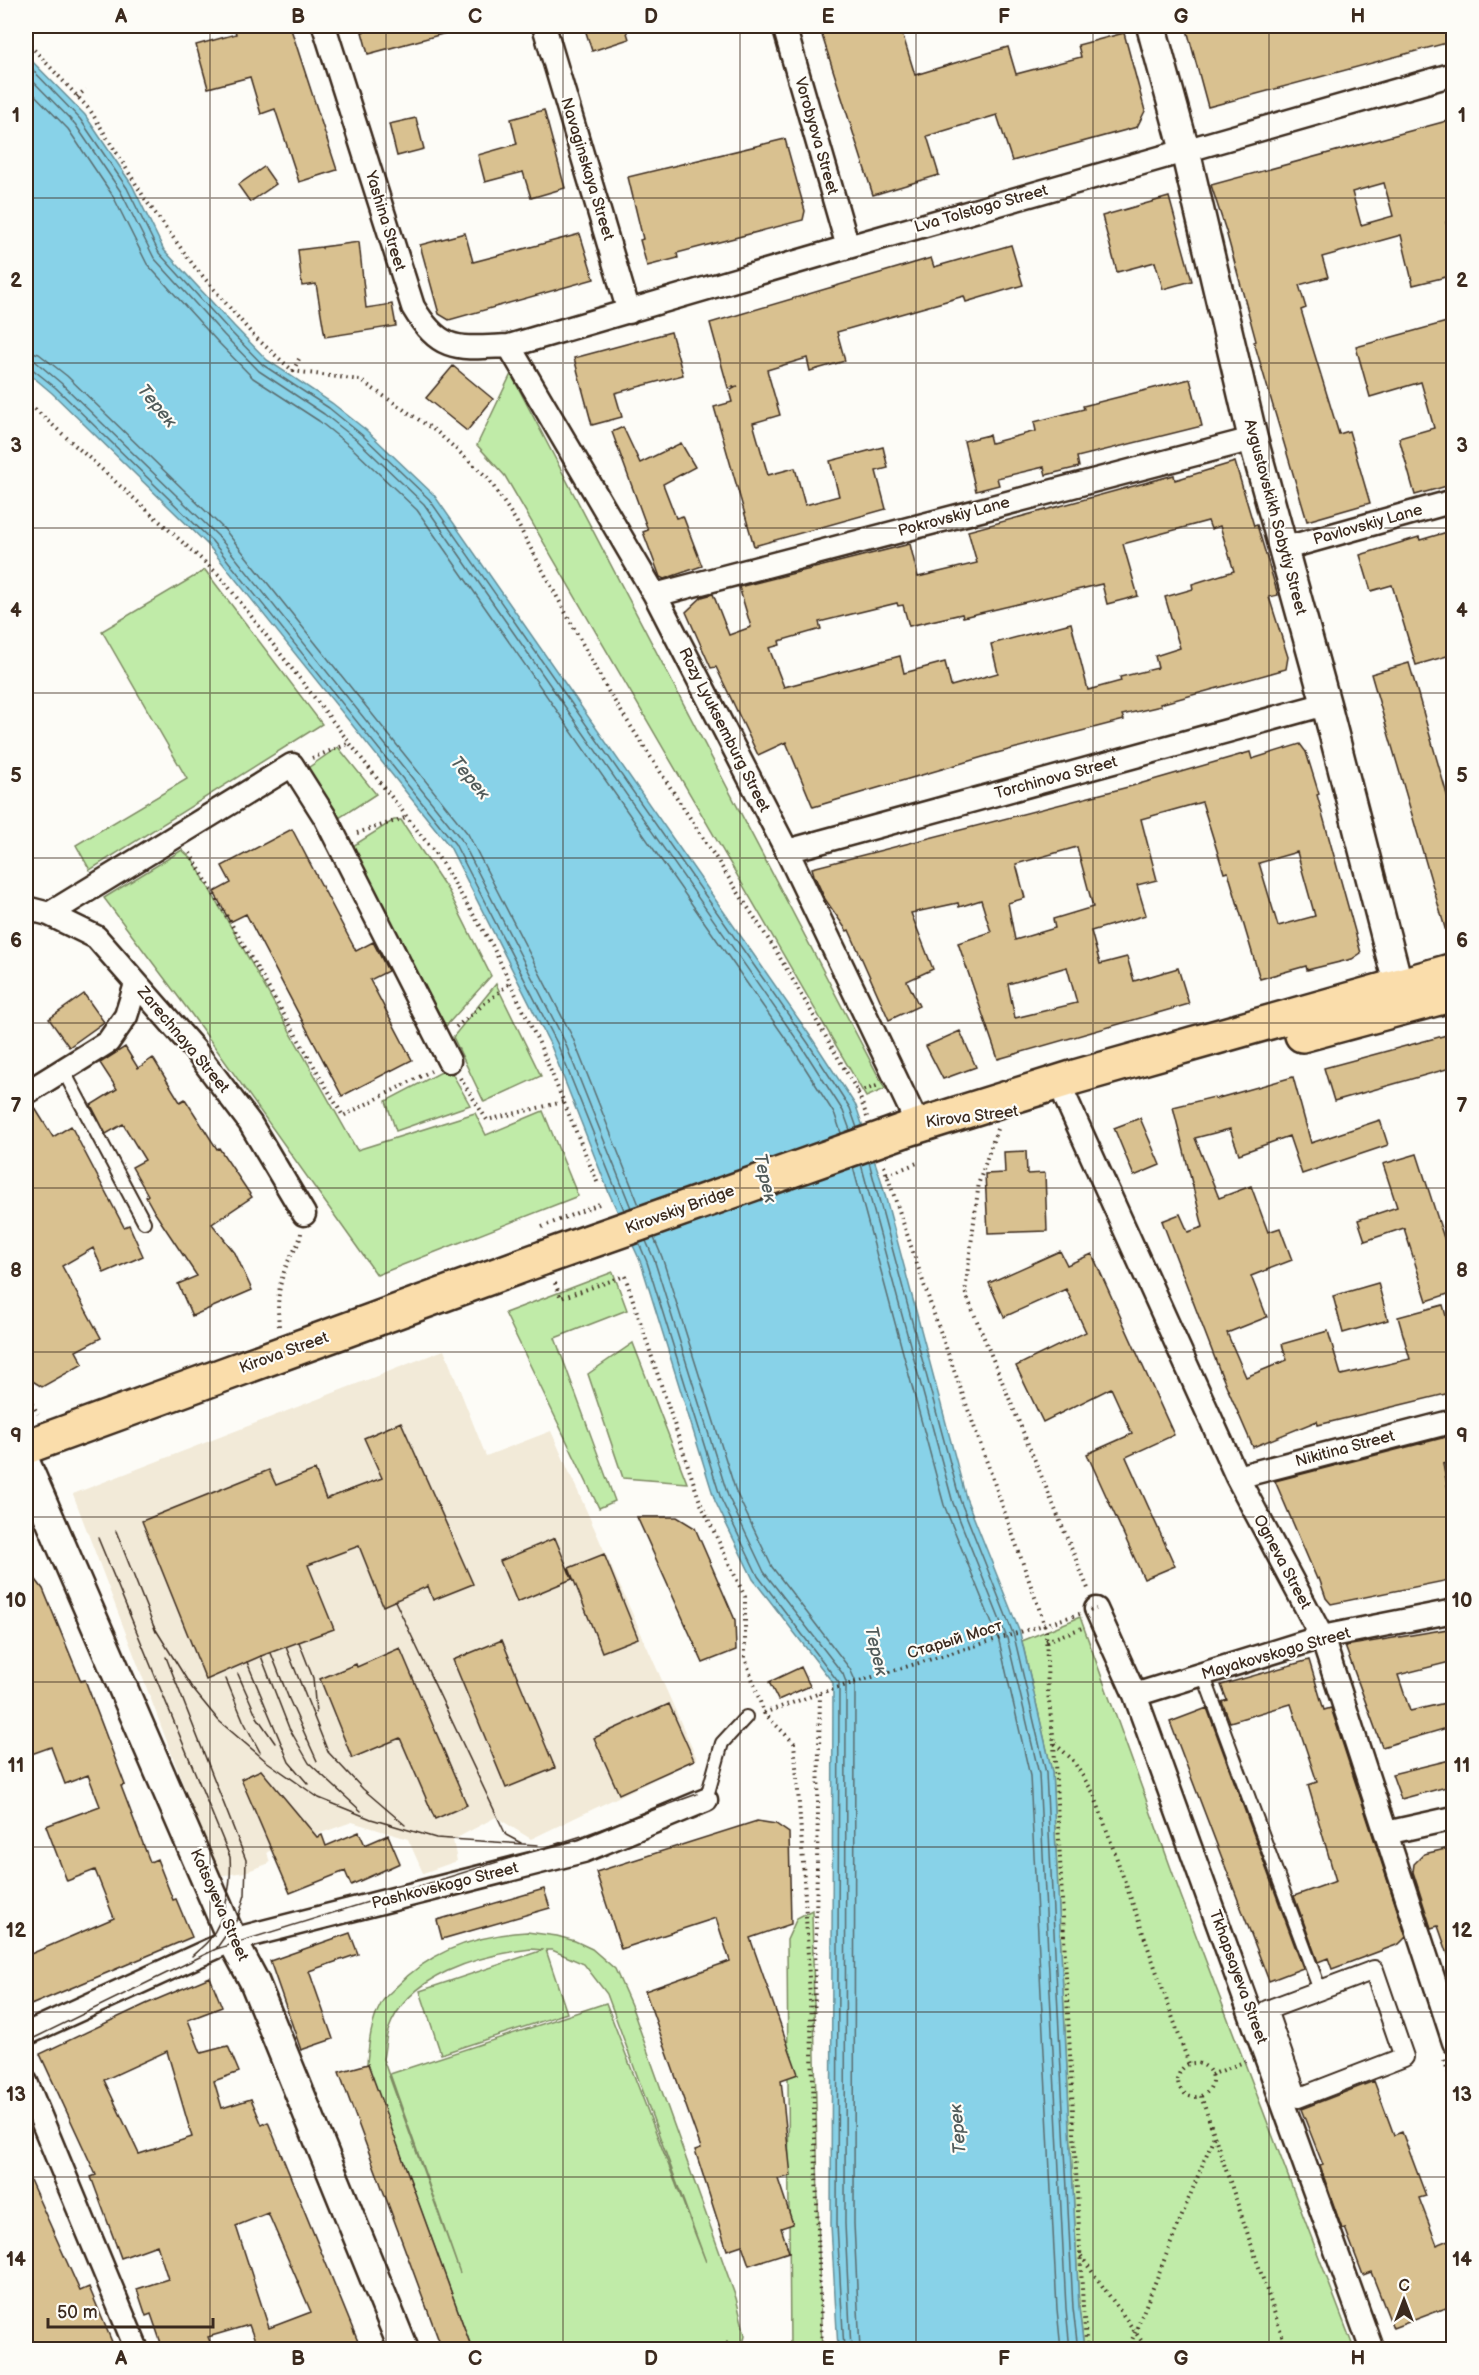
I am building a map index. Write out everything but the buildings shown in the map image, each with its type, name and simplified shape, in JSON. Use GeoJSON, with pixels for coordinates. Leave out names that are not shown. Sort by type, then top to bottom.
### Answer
{"type":"FeatureCollection","features":[{"type":"Feature","properties":{"kind":"main road","name":"Kirova Street"},"geometry":{"type":"LineString","coordinates":[[912,1127],[1002,1116],[1066,1099],[1402,995],[1454,970]]}},
{"type":"Feature","properties":{"kind":"main road","name":"Kirova Street"},"geometry":{"type":"LineString","coordinates":[[912,1127],[1075,1077],[1402,995],[1454,994]]}},
{"type":"Feature","properties":{"kind":"main road","name":"Kirovskiy Bridge"},"geometry":{"type":"LineString","coordinates":[[543,1257],[912,1127]]}},
{"type":"Feature","properties":{"kind":"main road","name":"Kirova Street"},"geometry":{"type":"LineString","coordinates":[[26,1447],[543,1257]]}},
{"type":"Feature","properties":{"kind":"street","name":"Yashina Street"},"geometry":{"type":"LineString","coordinates":[[324,26],[413,307],[435,337],[452,345],[464,348],[509,346]]}},
{"type":"Feature","properties":{"kind":"street","name":"Navaginskaya Street"},"geometry":{"type":"LineString","coordinates":[[544,26],[629,312]]}},
{"type":"Feature","properties":{"kind":"street","name":"Vorobyova Street"},"geometry":{"type":"LineString","coordinates":[[784,26],[848,247]]}},
{"type":"Feature","properties":{"kind":"street","name":"Avgustovskikh Sobytiy Street"},"geometry":{"type":"LineString","coordinates":[[1151,26],[1185,151],[1253,439],[1326,704],[1402,995]]}},
{"type":"Feature","properties":{"kind":"street","name":"Lva Tolstogo Street"},"geometry":{"type":"LineString","coordinates":[[509,346],[1454,74]]}},
{"type":"Feature","properties":{"kind":"street","name":"Rozy Lyuksemburg Street"},"geometry":{"type":"LineString","coordinates":[[509,346],[655,595],[787,851],[912,1127]]}},
{"type":"Feature","properties":{"kind":"street","name":"Pokrovskiy Lane"},"geometry":{"type":"LineString","coordinates":[[655,595],[1253,439]]}},
{"type":"Feature","properties":{"kind":"street","name":"Pavlovskiy Lane"},"geometry":{"type":"LineString","coordinates":[[1282,549],[1454,501]]}},
{"type":"Feature","properties":{"kind":"street","name":"Torchinova Street"},"geometry":{"type":"LineString","coordinates":[[787,851],[1326,704]]}},
{"type":"Feature","properties":{"kind":"street"},"geometry":{"type":"LineString","coordinates":[[49,914],[292,765],[336,839],[449,1061]]}},
{"type":"Feature","properties":{"kind":"street","name":"Zarechnaya Street"},"geometry":{"type":"LineString","coordinates":[[26,908],[49,914],[96,937],[195,1050],[250,1123],[304,1214]]}},
{"type":"Feature","properties":{"kind":"street"},"geometry":{"type":"LineString","coordinates":[[26,1094],[108,1042],[126,1016],[136,984]]}},
{"type":"Feature","properties":{"kind":"street","name":"Ogneva Street"},"geometry":{"type":"LineString","coordinates":[[1066,1099],[1238,1477],[1322,1638],[1454,2042]]}},
{"type":"Feature","properties":{"kind":"street","name":"Nikitina Street"},"geometry":{"type":"LineString","coordinates":[[1238,1477],[1454,1421]]}},
{"type":"Feature","properties":{"kind":"street","name":"Kotsoyeva Street"},"geometry":{"type":"LineString","coordinates":[[26,1464],[232,1940],[254,1981],[404,2349]]}},
{"type":"Feature","properties":{"kind":"street","name":"Tkhapsayeva Street"},"geometry":{"type":"LineString","coordinates":[[1096,1609],[1135,1695],[1372,2349]]}},
{"type":"Feature","properties":{"kind":"street","name":"Mayakovskogo Street"},"geometry":{"type":"LineString","coordinates":[[1135,1695],[1322,1638],[1454,1611]]}},
{"type":"Feature","properties":{"kind":"street","name":"Pashkovskogo Street"},"geometry":{"type":"LineString","coordinates":[[26,2034],[232,1940],[583,1851],[706,1800]]}},
{"type":"Feature","properties":{"kind":"street"},"geometry":{"type":"LineString","coordinates":[[1386,1833],[1454,1818]]}},
{"type":"Feature","properties":{"kind":"street"},"geometry":{"type":"LineString","coordinates":[[1374,1971],[1404,2057],[1298,2098],[1268,2010],[1374,1971]]}},
{"type":"Feature","properties":{"kind":"street"},"geometry":{"type":"LineString","coordinates":[[26,2082],[137,2349]]}},
{"type":"Feature","properties":{"kind":"lane"},"geometry":{"type":"LineString","coordinates":[[63,1070],[144,1222]]}},
{"type":"Feature","properties":{"kind":"lane"},"geometry":{"type":"LineString","coordinates":[[1203,1674],[1317,1982]]}},
{"type":"Feature","properties":{"kind":"lane","name":"Pashkovskogo Street"},"geometry":{"type":"LineString","coordinates":[[706,1800],[722,1743],[746,1717]]}},
{"type":"Feature","properties":{"kind":"path"},"geometry":{"type":"LineString","coordinates":[[26,41],[90,110],[147,202],[194,266],[253,335],[293,371],[360,380],[437,432],[488,478],[516,521],[608,691],[776,951],[858,1092],[869,1123]]}},
{"type":"Feature","properties":{"kind":"path"},"geometry":{"type":"LineString","coordinates":[[77,98],[86,89]]}},
{"type":"Feature","properties":{"kind":"path"},"geometry":{"type":"LineString","coordinates":[[293,371],[299,359]]}},
{"type":"Feature","properties":{"kind":"path"},"geometry":{"type":"LineString","coordinates":[[26,401],[220,576],[348,744],[438,857],[480,925],[510,983],[539,1043],[598,1184]]}},
{"type":"Feature","properties":{"kind":"path"},"geometry":{"type":"LineString","coordinates":[[292,765],[348,744]]}},
{"type":"Feature","properties":{"kind":"path"},"geometry":{"type":"LineString","coordinates":[[336,839],[408,817]]}},
{"type":"Feature","properties":{"kind":"path"},"geometry":{"type":"LineString","coordinates":[[177,836],[195,860],[343,1116],[449,1061],[487,1120],[563,1102]]}},
{"type":"Feature","properties":{"kind":"path"},"geometry":{"type":"LineString","coordinates":[[439,1041],[510,983]]}},
{"type":"Feature","properties":{"kind":"path"},"geometry":{"type":"LineString","coordinates":[[1002,1116],[979,1182],[965,1292],[1096,1609]]}},
{"type":"Feature","properties":{"kind":"path"},"geometry":{"type":"LineString","coordinates":[[887,1175],[917,1163]]}},
{"type":"Feature","properties":{"kind":"path"},"geometry":{"type":"LineString","coordinates":[[884,1165],[1043,1622],[1054,1743],[1080,2255],[1088,2349]]}},
{"type":"Feature","properties":{"kind":"path"},"geometry":{"type":"LineString","coordinates":[[599,1204],[543,1257],[561,1298],[625,1276],[700,1502],[745,1597],[745,1658],[764,1713],[794,1743],[804,1850],[822,2349]]}},
{"type":"Feature","properties":{"kind":"path"},"geometry":{"type":"LineString","coordinates":[[280,1329],[277,1301],[287,1264],[300,1240],[304,1214]]}},
{"type":"Feature","properties":{"kind":"path","name":"Старый Мост"},"geometry":{"type":"LineString","coordinates":[[820,1693],[1096,1609]]}},
{"type":"Feature","properties":{"kind":"path"},"geometry":{"type":"LineString","coordinates":[[1046,1641],[1083,1628]]}},
{"type":"Feature","properties":{"kind":"path"},"geometry":{"type":"LineString","coordinates":[[746,1717],[820,1693],[813,2103]]}},
{"type":"Feature","properties":{"kind":"path"},"geometry":{"type":"LineString","coordinates":[[1054,1743],[1072,1759],[1094,1794],[1189,2064]]}},
{"type":"Feature","properties":{"kind":"path"},"geometry":{"type":"LineString","coordinates":[[1211,2075],[1244,2061]]}},
{"type":"Feature","properties":{"kind":"path"},"geometry":{"type":"LineString","coordinates":[[1189,2064],[1200,2064],[1206,2067],[1211,2075],[1210,2088],[1201,2096],[1186,2095],[1179,2087],[1179,2076],[1189,2064]]}},
{"type":"Feature","properties":{"kind":"path"},"geometry":{"type":"LineString","coordinates":[[1201,2096],[1287,2349]]}},
{"type":"Feature","properties":{"kind":"path"},"geometry":{"type":"LineString","coordinates":[[1128,2349],[1215,2135]]}},
{"type":"Feature","properties":{"kind":"path"},"geometry":{"type":"LineString","coordinates":[[1080,2255],[1148,2349]]}},
{"type":"Feature","properties":{"kind":"shaded area"},"geometry":{"type":"Polygon","coordinates":[[[444,1350],[486,1456],[551,1431],[697,1759],[531,1839],[496,1817],[453,1840],[457,1861],[423,1873],[408,1839],[352,1822],[267,1852],[270,1863],[245,1872],[218,1876],[73,1494],[444,1350]]]}},
{"type":"Feature","properties":{"kind":"green space"},"geometry":{"type":"Polygon","coordinates":[[[511,374],[885,1089],[866,1097],[505,476],[477,445],[511,374]]]}},
{"type":"Feature","properties":{"kind":"green space"},"geometry":{"type":"Polygon","coordinates":[[[205,570],[322,724],[90,870],[76,845],[187,779],[102,631],[205,570]]]}},
{"type":"Feature","properties":{"kind":"green space"},"geometry":{"type":"Polygon","coordinates":[[[338,747],[376,794],[336,820],[305,770],[338,747]]]}},
{"type":"Feature","properties":{"kind":"green space"},"geometry":{"type":"Polygon","coordinates":[[[394,820],[401,820],[449,892],[491,976],[446,1026],[348,849],[394,820]]]}},
{"type":"Feature","properties":{"kind":"green space"},"geometry":{"type":"Polygon","coordinates":[[[182,850],[193,860],[357,1150],[475,1113],[486,1135],[543,1111],[578,1196],[377,1275],[192,1015],[104,898],[182,850]]]}},
{"type":"Feature","properties":{"kind":"green space"},"geometry":{"type":"Polygon","coordinates":[[[496,984],[541,1076],[484,1102],[453,1037],[496,984]]]}},
{"type":"Feature","properties":{"kind":"green space"},"geometry":{"type":"Polygon","coordinates":[[[449,1068],[470,1105],[396,1131],[386,1101],[449,1068]]]}},
{"type":"Feature","properties":{"kind":"green space"},"geometry":{"type":"Polygon","coordinates":[[[613,1272],[627,1310],[555,1338],[615,1501],[599,1508],[505,1313],[613,1272]]]}},
{"type":"Feature","properties":{"kind":"green space"},"geometry":{"type":"Polygon","coordinates":[[[633,1343],[687,1483],[623,1478],[588,1374],[633,1343]]]}},
{"type":"Feature","properties":{"kind":"green space"},"geometry":{"type":"Polygon","coordinates":[[[1080,1617],[1181,1896],[1354,2349],[1084,2349],[1079,2308],[1052,1772],[1022,1641],[1080,1617]]]}},
{"type":"Feature","properties":{"kind":"green space"},"geometry":{"type":"Polygon","coordinates":[[[812,1910],[822,2349],[790,2349],[787,1940],[797,1918],[812,1910]]]}},
{"type":"Feature","properties":{"kind":"green space"},"geometry":{"type":"Polygon","coordinates":[[[527,1932],[575,1941],[592,1949],[615,1969],[631,2005],[736,2298],[745,2335],[742,2349],[727,2349],[727,2340],[726,2350],[472,2349],[367,2063],[371,2032],[382,2001],[410,1974],[424,1963],[456,1947],[527,1932]],[[531,1949],[489,1956],[447,1971],[411,1995],[397,2012],[387,2034],[383,2059],[460,2273],[390,2074],[606,2003],[706,2262],[607,1994],[584,1964],[552,1950],[546,1950],[567,2013],[441,2054],[420,1991],[543,1950],[531,1949]]]}},
{"type":"Feature","properties":{"kind":"water","name":"Терек"},"geometry":{"type":"Polygon","coordinates":[[[26,55],[85,115],[132,185],[164,250],[234,326],[267,360],[332,403],[366,430],[434,495],[813,1040],[856,1106],[881,1180],[966,1498],[1020,1633],[1052,1772],[1079,2308],[1084,2349],[838,2349],[831,2225],[833,1683],[753,1579],[715,1501],[641,1263],[609,1193],[551,1046],[450,847],[208,545],[52,393],[26,371],[26,55]]]}},
{"type":"Feature","properties":{"kind":"tram line"},"geometry":{"type":"LineString","coordinates":[[116,1531],[156,1632]]}},
{"type":"Feature","properties":{"kind":"tram line"},"geometry":{"type":"LineString","coordinates":[[98,1538],[230,1857],[229,1889],[224,1911],[209,1940],[192,1956]]}},
{"type":"Feature","properties":{"kind":"tram line"},"geometry":{"type":"LineString","coordinates":[[395,1601],[506,1835],[521,1843]]}},
{"type":"Feature","properties":{"kind":"tram line"},"geometry":{"type":"LineString","coordinates":[[153,1625],[192,1688],[219,1721],[266,1761],[319,1798],[371,1819],[436,1838],[538,1845]]}},
{"type":"Feature","properties":{"kind":"tram line"},"geometry":{"type":"LineString","coordinates":[[299,1642],[313,1678],[316,1713]]}},
{"type":"Feature","properties":{"kind":"tram line"},"geometry":{"type":"LineString","coordinates":[[286,1647],[328,1752],[363,1789],[405,1825]]}},
{"type":"Feature","properties":{"kind":"tram line"},"geometry":{"type":"LineString","coordinates":[[271,1653],[317,1761]]}},
{"type":"Feature","properties":{"kind":"tram line"},"geometry":{"type":"LineString","coordinates":[[261,1656],[289,1728],[309,1763],[361,1811]]}},
{"type":"Feature","properties":{"kind":"tram line"},"geometry":{"type":"LineString","coordinates":[[166,1657],[246,1860],[245,1895],[238,1918],[216,1949]]}},
{"type":"Feature","properties":{"kind":"tram line"},"geometry":{"type":"LineString","coordinates":[[247,1662],[289,1762],[308,1784]]}},
{"type":"Feature","properties":{"kind":"tram line"},"geometry":{"type":"LineString","coordinates":[[238,1674],[257,1717],[275,1743]]}},
{"type":"Feature","properties":{"kind":"tram line"},"geometry":{"type":"LineString","coordinates":[[226,1679],[243,1720],[260,1752]]}},
{"type":"Feature","properties":{"kind":"tram line"},"geometry":{"type":"LineString","coordinates":[[26,2042],[216,1949],[585,1835],[697,1794]]}}]}
